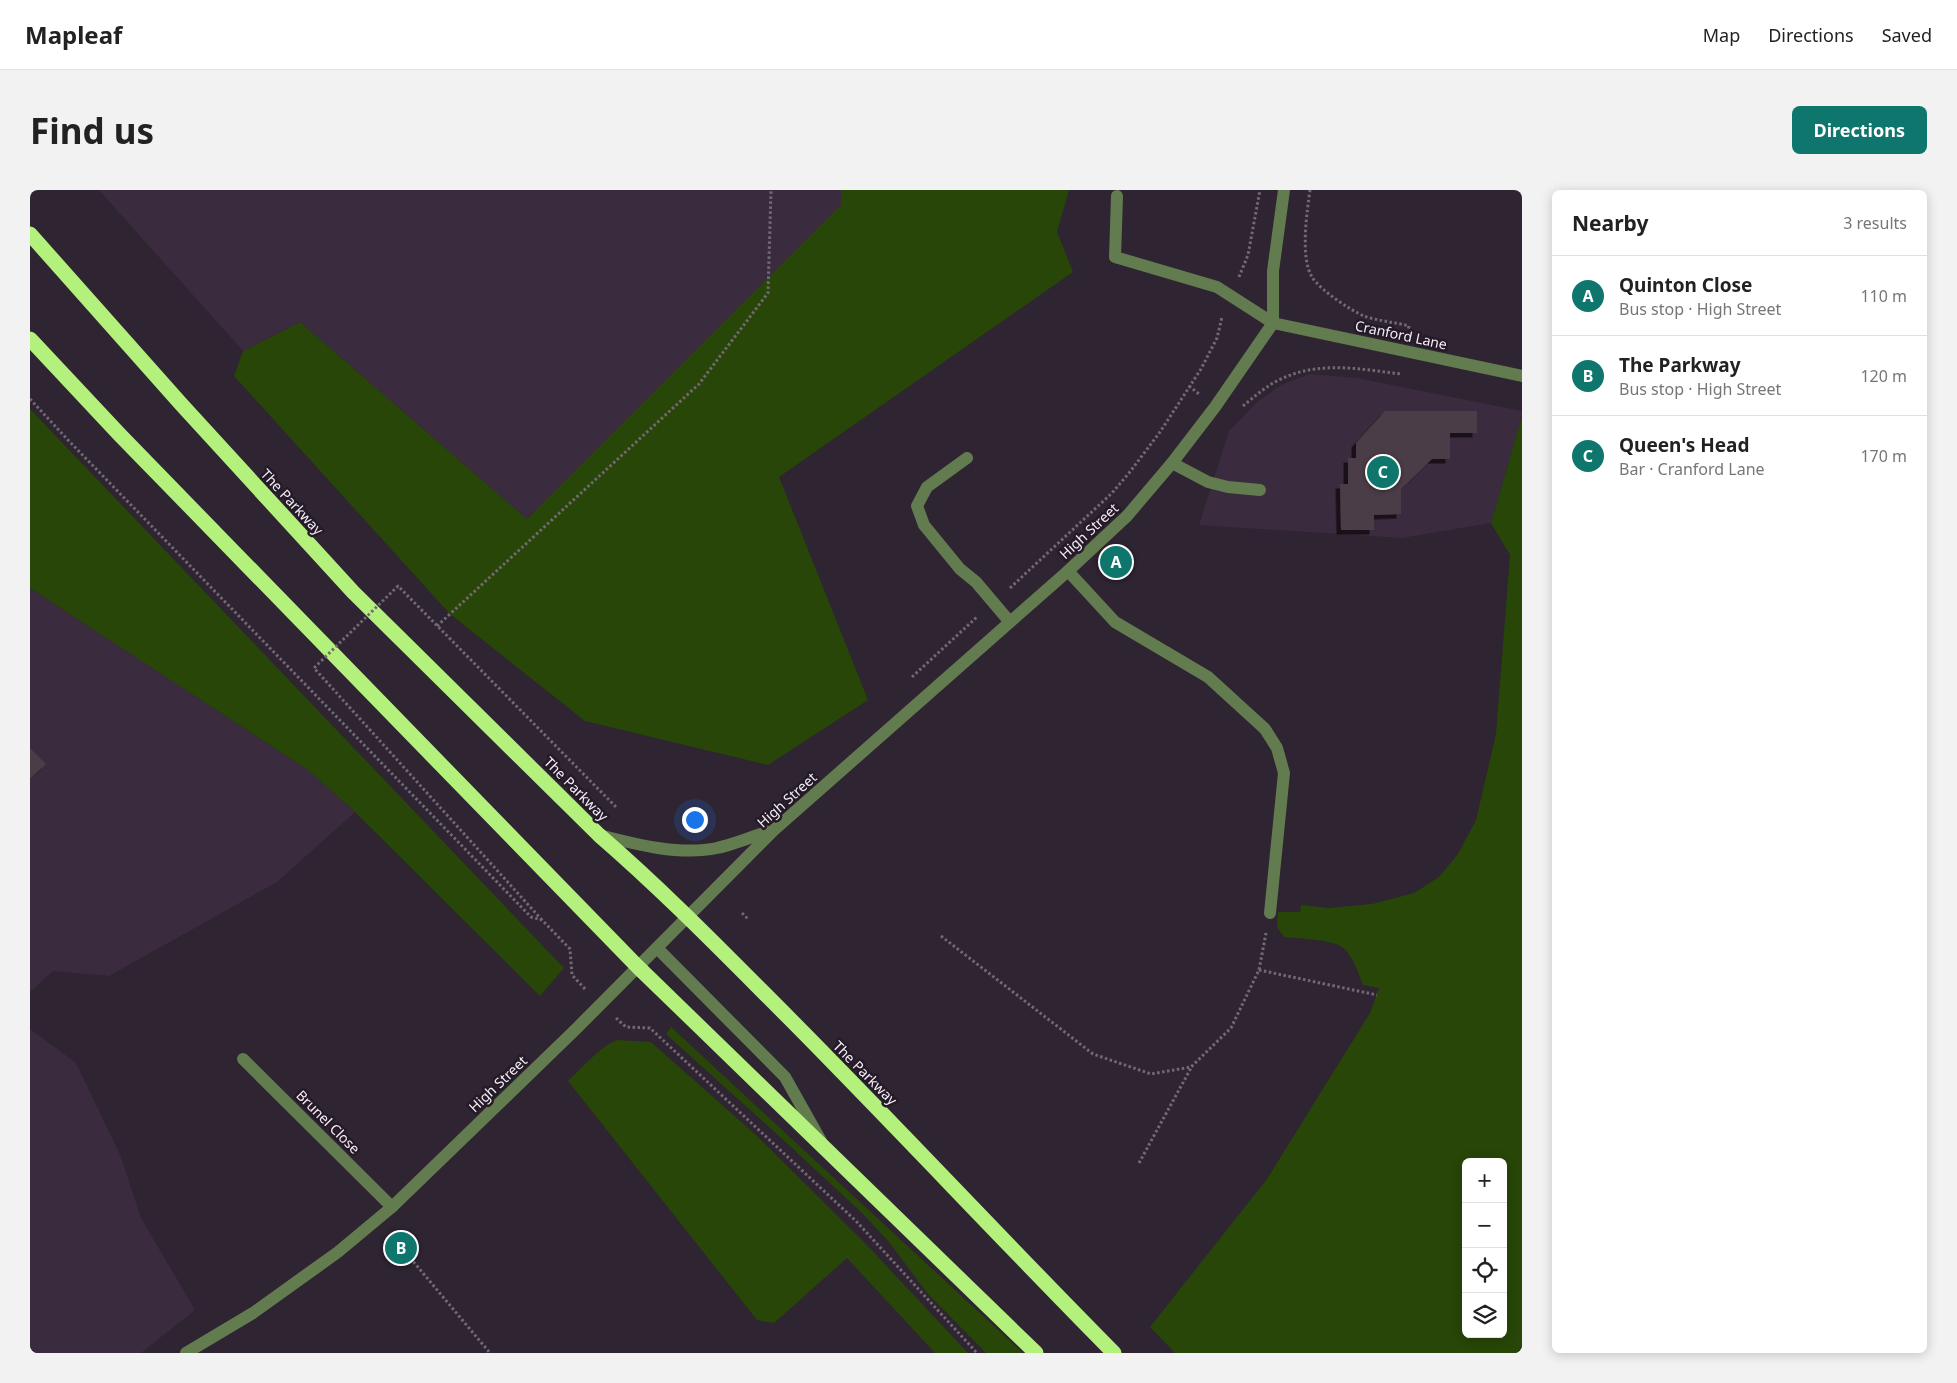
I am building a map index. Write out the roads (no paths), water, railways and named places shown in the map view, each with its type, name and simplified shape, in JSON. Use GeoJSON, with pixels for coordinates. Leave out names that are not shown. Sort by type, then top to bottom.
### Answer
{"type":"FeatureCollection","features":[{"type":"Feature","properties":{"kind":"highway","name":"The Parkway"},"geometry":{"type":"LineString","coordinates":[[30,234],[181,404],[353,592],[599,835],[641,871],[688,916],[918,1149],[1114,1353]]}},
{"type":"Feature","properties":{"kind":"highway"},"geometry":{"type":"LineString","coordinates":[[30,340],[120,435],[638,967],[1036,1353]]}},
{"type":"Feature","properties":{"kind":"street"},"geometry":{"type":"LineString","coordinates":[[1273,323],[1273,271],[1284,190]]}},
{"type":"Feature","properties":{"kind":"street"},"geometry":{"type":"LineString","coordinates":[[1117,196],[1115,257],[1216,287],[1273,323]]}},
{"type":"Feature","properties":{"kind":"street","name":"Cranford Lane"},"geometry":{"type":"LineString","coordinates":[[1273,323],[1522,376]]}},
{"type":"Feature","properties":{"kind":"street","name":"High Street"},"geometry":{"type":"LineString","coordinates":[[186,1353],[253,1313],[338,1252],[392,1207],[576,1029],[774,830],[1128,516],[1215,407],[1273,323]]}},
{"type":"Feature","properties":{"kind":"street"},"geometry":{"type":"LineString","coordinates":[[967,458],[927,487],[917,506],[924,526],[960,569],[976,582],[1009,621]]}},
{"type":"Feature","properties":{"kind":"street"},"geometry":{"type":"LineString","coordinates":[[1172,463],[1208,482],[1228,487],[1260,490]]}},
{"type":"Feature","properties":{"kind":"street"},"geometry":{"type":"LineString","coordinates":[[1068,571],[1115,622],[1208,676],[1265,729],[1277,748],[1284,773],[1270,913]]}},
{"type":"Feature","properties":{"kind":"street"},"geometry":{"type":"LineString","coordinates":[[599,835],[637,845],[694,851],[716,848],[774,830]]}},
{"type":"Feature","properties":{"kind":"street"},"geometry":{"type":"LineString","coordinates":[[657,948],[785,1077],[827,1152]]}},
{"type":"Feature","properties":{"kind":"street","name":"Brunel Close"},"geometry":{"type":"LineString","coordinates":[[243,1059],[392,1207]]}},
{"type":"Feature","properties":{"kind":"place","name":"Queen's Head"},"geometry":{"type":"Point","coordinates":[1383,472]}},
{"type":"Feature","properties":{"kind":"place","name":"Quinton Close"},"geometry":{"type":"Point","coordinates":[1116,562]}},
{"type":"Feature","properties":{"kind":"place","name":"The Parkway"},"geometry":{"type":"Point","coordinates":[401,1248]}}]}
